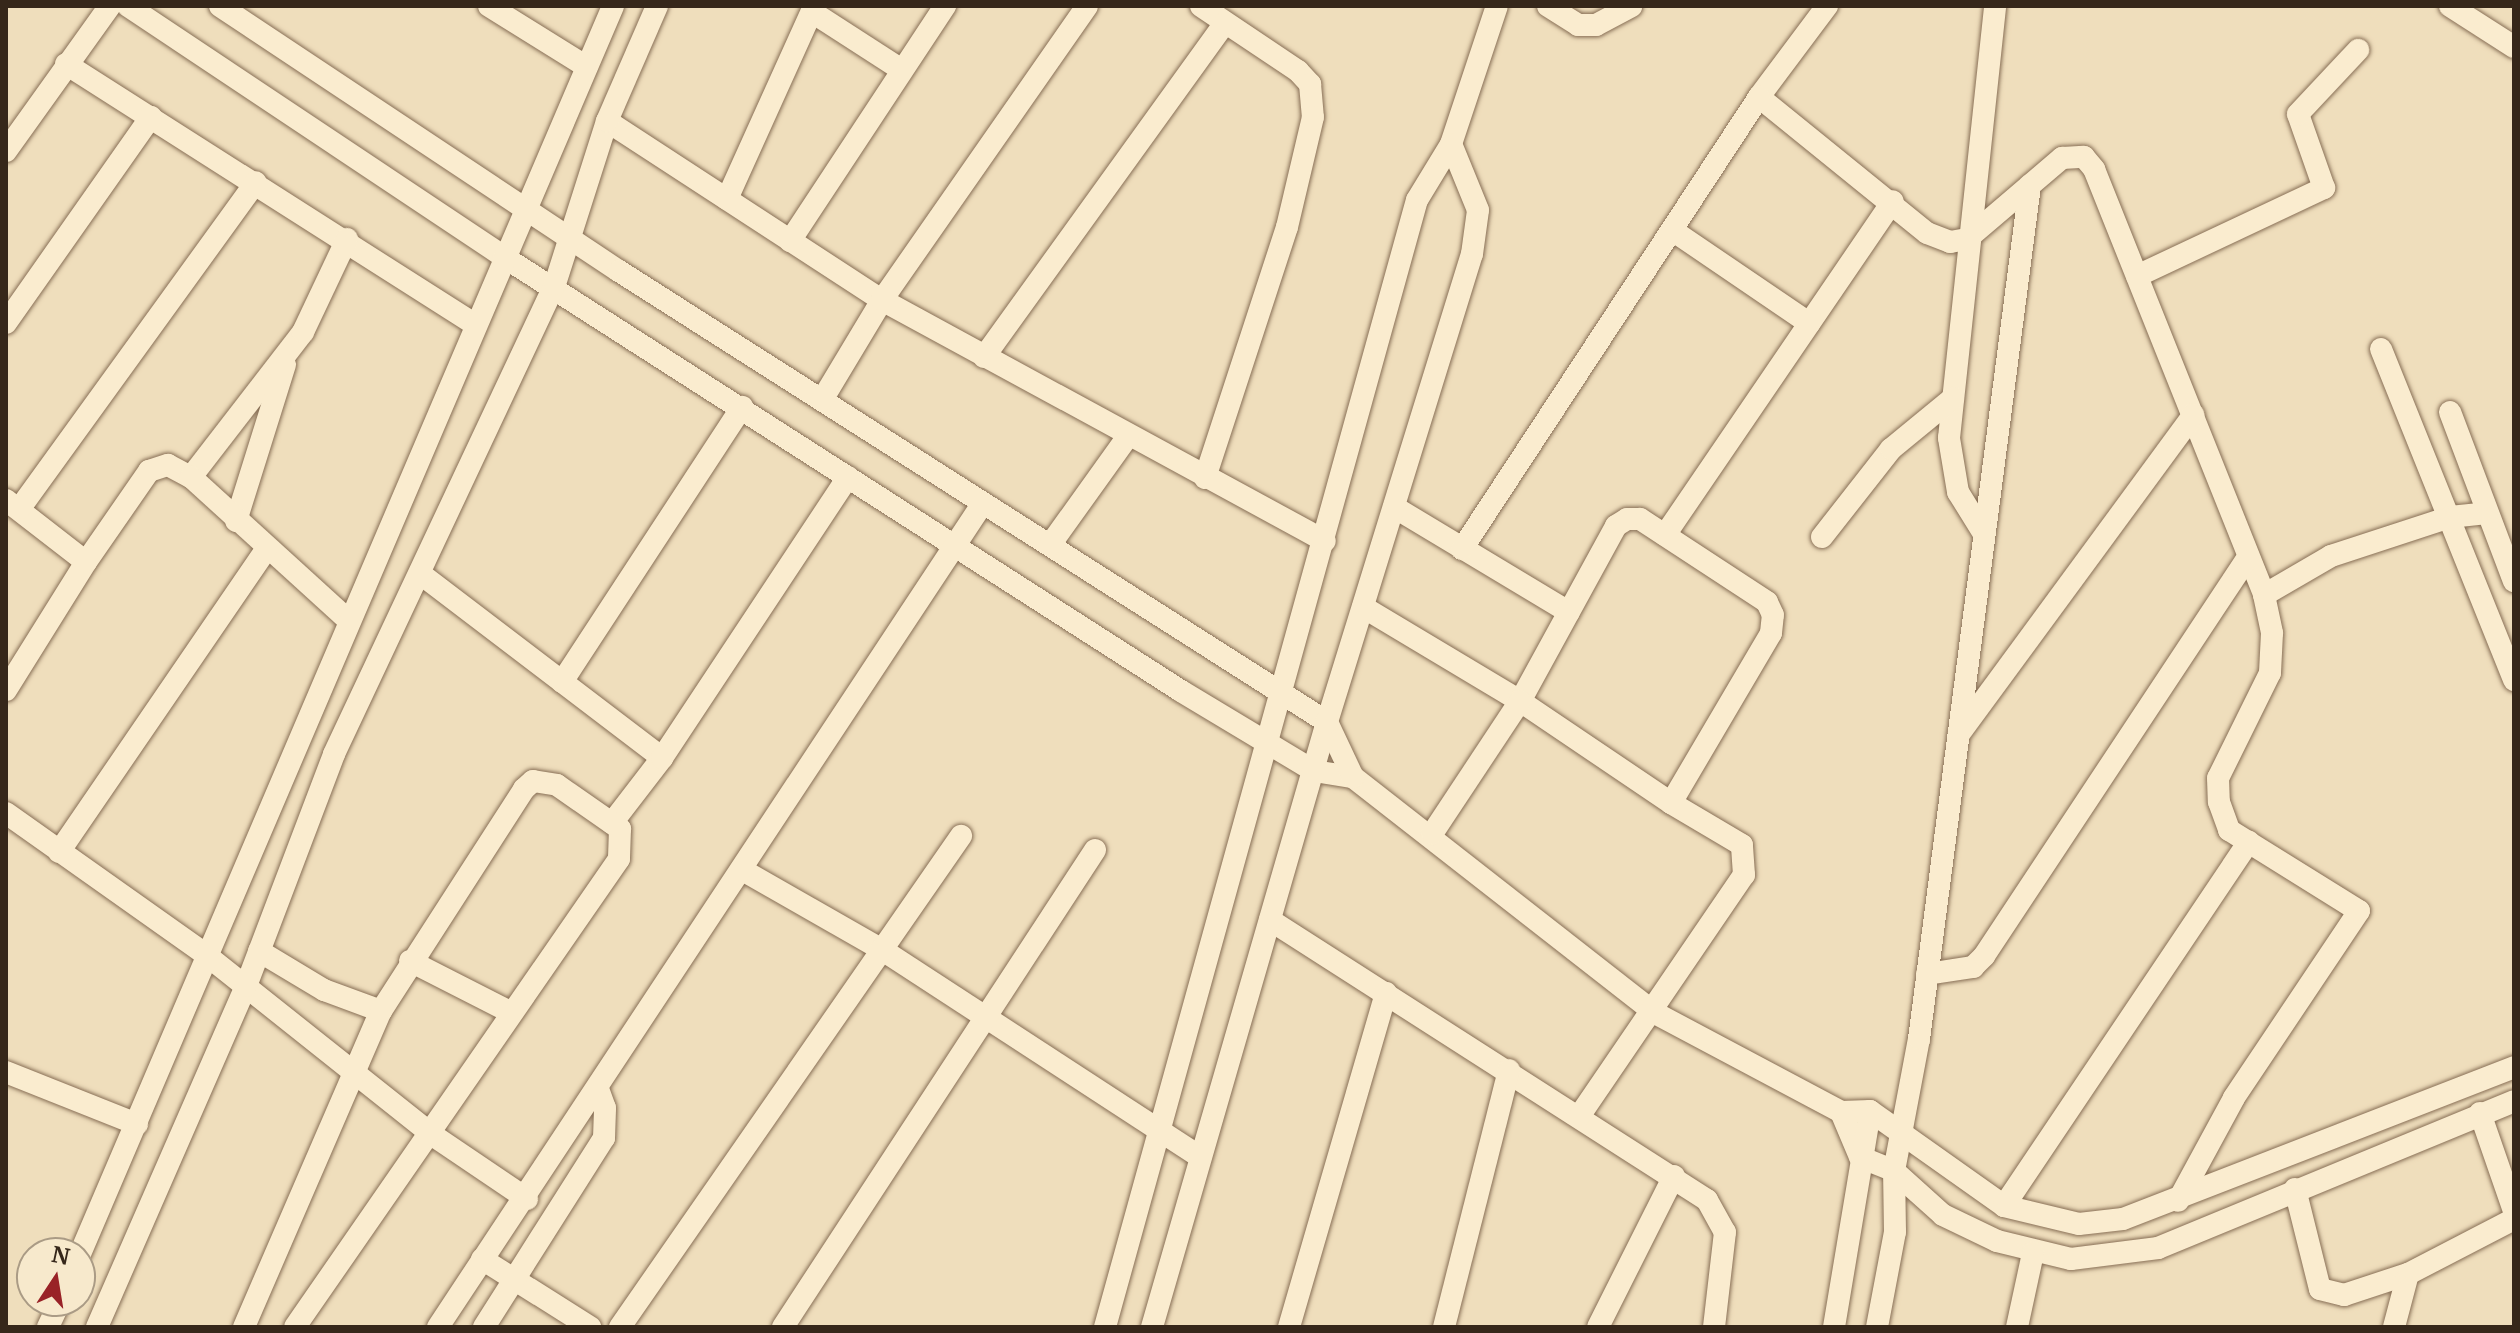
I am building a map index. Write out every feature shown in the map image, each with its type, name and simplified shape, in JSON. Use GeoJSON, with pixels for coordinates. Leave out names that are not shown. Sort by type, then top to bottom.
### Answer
{"type":"FeatureCollection","features":[{"type":"Feature","properties":{"kind":"street"},"geometry":{"type":"LineString","coordinates":[[6,151],[110,6]]}},
{"type":"Feature","properties":{"kind":"street"},"geometry":{"type":"LineString","coordinates":[[128,6],[504,257],[555,284],[958,549],[1270,747],[1314,771],[1353,777],[1432,834],[1655,1013],[1841,1112],[1870,1111],[2004,1206],[2079,1224],[2123,1219],[2178,1201],[2514,1067]]}},
{"type":"Feature","properties":{"kind":"street"},"geometry":{"type":"LineString","coordinates":[[220,6],[571,238],[1327,722],[1353,777]]}},
{"type":"Feature","properties":{"kind":"street"},"geometry":{"type":"LineString","coordinates":[[489,6],[587,67]]}},
{"type":"Feature","properties":{"kind":"street"},"geometry":{"type":"LineString","coordinates":[[87,1237],[137,1124],[205,954],[613,6]]}},
{"type":"Feature","properties":{"kind":"street"},"geometry":{"type":"LineString","coordinates":[[97,1327],[246,986],[334,754],[422,575],[555,284],[607,121],[657,6]]}},
{"type":"Feature","properties":{"kind":"street"},"geometry":{"type":"LineString","coordinates":[[790,241],[945,6]]}},
{"type":"Feature","properties":{"kind":"street"},"geometry":{"type":"LineString","coordinates":[[822,400],[882,300],[1087,6]]}},
{"type":"Feature","properties":{"kind":"street"},"geometry":{"type":"LineString","coordinates":[[1201,6],[1298,71],[1310,84],[1313,117],[1287,227],[1205,478]]}},
{"type":"Feature","properties":{"kind":"street"},"geometry":{"type":"LineString","coordinates":[[1105,1327],[1159,1127],[1285,695],[1417,200],[1451,144],[1497,6]]}},
{"type":"Feature","properties":{"kind":"street"},"geometry":{"type":"LineString","coordinates":[[1548,6],[1578,25],[1596,25],[1631,6]]}},
{"type":"Feature","properties":{"kind":"street"},"geometry":{"type":"LineString","coordinates":[[1462,549],[1759,97],[1827,6]]}},
{"type":"Feature","properties":{"kind":"street"},"geometry":{"type":"LineString","coordinates":[[1984,534],[1950,468],[1953,398],[1995,6]]}},
{"type":"Feature","properties":{"kind":"street"},"geometry":{"type":"LineString","coordinates":[[2450,6],[2514,47]]}},
{"type":"Feature","properties":{"kind":"street"},"geometry":{"type":"LineString","coordinates":[[727,199],[813,9],[902,70]]}},
{"type":"Feature","properties":{"kind":"street"},"geometry":{"type":"LineString","coordinates":[[984,357],[1225,23]]}},
{"type":"Feature","properties":{"kind":"street"},"geometry":{"type":"LineString","coordinates":[[2137,276],[2324,188],[2298,114],[2358,50]]}},
{"type":"Feature","properties":{"kind":"street"},"geometry":{"type":"LineString","coordinates":[[66,64],[347,239],[475,325]]}},
{"type":"Feature","properties":{"kind":"street"},"geometry":{"type":"LineString","coordinates":[[1759,97],[1893,201],[1927,233],[1950,242],[1972,236],[2062,158],[2084,157],[2137,276],[2193,415],[2245,562],[2264,595],[2272,633],[2270,673],[2217,786],[2229,830],[2359,911],[2234,1098],[2178,1201]]}},
{"type":"Feature","properties":{"kind":"street"},"geometry":{"type":"LineString","coordinates":[[6,323],[151,117]]}},
{"type":"Feature","properties":{"kind":"street"},"geometry":{"type":"LineString","coordinates":[[607,121],[882,300],[1325,541]]}},
{"type":"Feature","properties":{"kind":"street"},"geometry":{"type":"LineString","coordinates":[[1152,1327],[1327,722],[1472,254],[1478,210],[1451,144]]}},
{"type":"Feature","properties":{"kind":"street"},"geometry":{"type":"LineString","coordinates":[[86,562],[13,504],[256,182]]}},
{"type":"Feature","properties":{"kind":"street"},"geometry":{"type":"LineString","coordinates":[[1877,1327],[1895,1232],[1894,1171],[1927,974],[2030,185]]}},
{"type":"Feature","properties":{"kind":"street"},"geometry":{"type":"LineString","coordinates":[[1665,535],[1893,201]]}},
{"type":"Feature","properties":{"kind":"street"},"geometry":{"type":"LineString","coordinates":[[1672,230],[1809,323]]}},
{"type":"Feature","properties":{"kind":"street"},"geometry":{"type":"LineString","coordinates":[[236,521],[289,352],[347,239]]}},
{"type":"Feature","properties":{"kind":"street"},"geometry":{"type":"LineString","coordinates":[[2381,349],[2514,680]]}},
{"type":"Feature","properties":{"kind":"street"},"geometry":{"type":"LineString","coordinates":[[191,477],[289,352]]}},
{"type":"Feature","properties":{"kind":"street"},"geometry":{"type":"LineString","coordinates":[[1822,537],[1891,449],[1953,398]]}},
{"type":"Feature","properties":{"kind":"street"},"geometry":{"type":"LineString","coordinates":[[562,682],[742,407]]}},
{"type":"Feature","properties":{"kind":"street"},"geometry":{"type":"LineString","coordinates":[[2450,412],[2514,581]]}},
{"type":"Feature","properties":{"kind":"street"},"geometry":{"type":"LineString","coordinates":[[1958,735],[2193,415]]}},
{"type":"Feature","properties":{"kind":"street"},"geometry":{"type":"LineString","coordinates":[[1050,545],[1128,436]]}},
{"type":"Feature","properties":{"kind":"street"},"geometry":{"type":"LineString","coordinates":[[6,690],[86,562],[149,471],[168,465],[191,477],[266,550],[348,620]]}},
{"type":"Feature","properties":{"kind":"street"},"geometry":{"type":"LineString","coordinates":[[612,823],[662,758],[848,477]]}},
{"type":"Feature","properties":{"kind":"street"},"geometry":{"type":"LineString","coordinates":[[438,1327],[482,1259],[527,1199],[958,549],[983,503]]}},
{"type":"Feature","properties":{"kind":"street"},"geometry":{"type":"LineString","coordinates":[[1394,507],[1569,612]]}},
{"type":"Feature","properties":{"kind":"street"},"geometry":{"type":"LineString","coordinates":[[2264,595],[2331,556],[2450,517],[2487,513]]}},
{"type":"Feature","properties":{"kind":"street"},"geometry":{"type":"LineString","coordinates":[[1432,834],[1520,701],[1616,526],[1640,519],[1767,602],[1773,615],[1771,633],[1671,803]]}},
{"type":"Feature","properties":{"kind":"street"},"geometry":{"type":"LineString","coordinates":[[59,852],[266,550]]}},
{"type":"Feature","properties":{"kind":"street"},"geometry":{"type":"LineString","coordinates":[[1927,974],[1973,967],[1984,956],[2245,562]]}},
{"type":"Feature","properties":{"kind":"street"},"geometry":{"type":"LineString","coordinates":[[422,575],[662,758]]}},
{"type":"Feature","properties":{"kind":"street"},"geometry":{"type":"LineString","coordinates":[[1363,607],[1520,701],[1671,803],[1742,845],[1747,857],[1744,875],[1655,1013],[1580,1115]]}},
{"type":"Feature","properties":{"kind":"street"},"geometry":{"type":"LineString","coordinates":[[244,1327],[381,1011],[410,961],[533,781],[557,785],[623,833],[619,859],[295,1327]]}},
{"type":"Feature","properties":{"kind":"street"},"geometry":{"type":"LineString","coordinates":[[6,813],[205,954],[355,1069],[431,1134],[527,1199]]}},
{"type":"Feature","properties":{"kind":"street"},"geometry":{"type":"LineString","coordinates":[[620,1327],[961,836]]}},
{"type":"Feature","properties":{"kind":"street"},"geometry":{"type":"LineString","coordinates":[[2004,1206],[2249,842]]}},
{"type":"Feature","properties":{"kind":"street"},"geometry":{"type":"LineString","coordinates":[[783,1327],[990,1019],[1095,850]]}},
{"type":"Feature","properties":{"kind":"street"},"geometry":{"type":"LineString","coordinates":[[744,871],[881,949],[1159,1127],[1200,1157]]}},
{"type":"Feature","properties":{"kind":"street"},"geometry":{"type":"LineString","coordinates":[[1270,920],[1580,1115],[1707,1200],[1725,1232],[1714,1327]]}},
{"type":"Feature","properties":{"kind":"street"},"geometry":{"type":"LineString","coordinates":[[259,951],[332,994],[381,1011]]}},
{"type":"Feature","properties":{"kind":"street"},"geometry":{"type":"LineString","coordinates":[[410,961],[512,1013]]}},
{"type":"Feature","properties":{"kind":"street"},"geometry":{"type":"LineString","coordinates":[[1289,1327],[1386,993]]}},
{"type":"Feature","properties":{"kind":"street"},"geometry":{"type":"LineString","coordinates":[[1444,1327],[1509,1070]]}},
{"type":"Feature","properties":{"kind":"street"},"geometry":{"type":"LineString","coordinates":[[6,1072],[137,1124]]}},
{"type":"Feature","properties":{"kind":"street"},"geometry":{"type":"LineString","coordinates":[[484,1327],[604,1138],[605,1108],[598,1089]]}},
{"type":"Feature","properties":{"kind":"street"},"geometry":{"type":"LineString","coordinates":[[1841,1112],[1860,1157],[1894,1171],[1943,1215],[2033,1253],[2071,1259],[2158,1248],[2514,1101]]}},
{"type":"Feature","properties":{"kind":"street"},"geometry":{"type":"LineString","coordinates":[[1834,1327],[1870,1111]]}},
{"type":"Feature","properties":{"kind":"street"},"geometry":{"type":"LineString","coordinates":[[2480,1113],[2489,1155],[2514,1211]]}},
{"type":"Feature","properties":{"kind":"street"},"geometry":{"type":"LineString","coordinates":[[1598,1327],[1674,1176]]}},
{"type":"Feature","properties":{"kind":"street"},"geometry":{"type":"LineString","coordinates":[[2295,1189],[2320,1289],[2344,1295],[2408,1274],[2514,1219]]}},
{"type":"Feature","properties":{"kind":"street"},"geometry":{"type":"LineString","coordinates":[[2017,1327],[2033,1253]]}},
{"type":"Feature","properties":{"kind":"street"},"geometry":{"type":"LineString","coordinates":[[482,1259],[590,1327]]}},
{"type":"Feature","properties":{"kind":"street"},"geometry":{"type":"LineString","coordinates":[[2394,1327],[2408,1274]]}}]}
